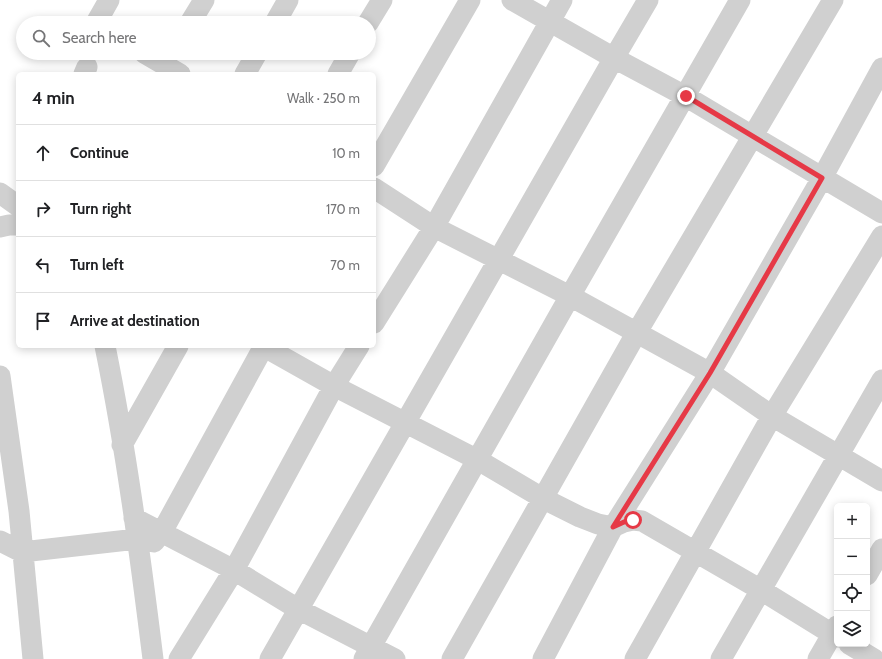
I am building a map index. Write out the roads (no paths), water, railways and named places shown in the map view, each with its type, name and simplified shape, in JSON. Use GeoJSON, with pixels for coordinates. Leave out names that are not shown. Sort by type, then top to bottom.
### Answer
{"type":"FeatureCollection","features":[{"type":"Feature","properties":{"kind":"street"},"geometry":{"type":"LineString","coordinates":[[100,16],[109,0]]}},
{"type":"Feature","properties":{"kind":"street"},"geometry":{"type":"LineString","coordinates":[[194,16],[204,0]]}},
{"type":"Feature","properties":{"kind":"street"},"geometry":{"type":"LineString","coordinates":[[279,16],[288,0]]}},
{"type":"Feature","properties":{"kind":"street"},"geometry":{"type":"LineString","coordinates":[[372,16],[382,0]]}},
{"type":"Feature","properties":{"kind":"street"},"geometry":{"type":"LineString","coordinates":[[376,163],[470,0]]}},
{"type":"Feature","properties":{"kind":"street"},"geometry":{"type":"LineString","coordinates":[[512,0],[614,58],[686,96],[882,213]]}},
{"type":"Feature","properties":{"kind":"street"},"geometry":{"type":"LineString","coordinates":[[376,320],[434,227],[562,0]]}},
{"type":"Feature","properties":{"kind":"street"},"geometry":{"type":"LineString","coordinates":[[270,659],[648,0]]}},
{"type":"Feature","properties":{"kind":"street"},"geometry":{"type":"LineString","coordinates":[[368,653],[740,0]]}},
{"type":"Feature","properties":{"kind":"street"},"geometry":{"type":"LineString","coordinates":[[452,659],[544,499],[637,332],[833,0]]}},
{"type":"Feature","properties":{"kind":"street"},"geometry":{"type":"LineString","coordinates":[[156,60],[169,67]]}},
{"type":"Feature","properties":{"kind":"street"},"geometry":{"type":"LineString","coordinates":[[246,72],[253,60]]}},
{"type":"Feature","properties":{"kind":"street"},"geometry":{"type":"LineString","coordinates":[[339,72],[346,60]]}},
{"type":"Feature","properties":{"kind":"street"},"geometry":{"type":"LineString","coordinates":[[543,659],[613,527],[710,373],[822,178],[882,68]]}},
{"type":"Feature","properties":{"kind":"street"},"geometry":{"type":"LineString","coordinates":[[376,189],[434,227],[570,296],[710,373],[772,416],[882,481]]}},
{"type":"Feature","properties":{"kind":"street"},"geometry":{"type":"LineString","coordinates":[[0,192],[16,204]]}},
{"type":"Feature","properties":{"kind":"street"},"geometry":{"type":"LineString","coordinates":[[0,227],[16,225]]}},
{"type":"Feature","properties":{"kind":"street"},"geometry":{"type":"LineString","coordinates":[[635,659],[772,416],[882,236]]}},
{"type":"Feature","properties":{"kind":"street"},"geometry":{"type":"LineString","coordinates":[[104,348],[114,390],[139,548],[153,659]]}},
{"type":"Feature","properties":{"kind":"street"},"geometry":{"type":"LineString","coordinates":[[122,445],[177,348]]}},
{"type":"Feature","properties":{"kind":"street"},"geometry":{"type":"LineString","coordinates":[[0,541],[22,552],[139,548],[162,532],[263,348]]}},
{"type":"Feature","properties":{"kind":"street"},"geometry":{"type":"LineString","coordinates":[[268,348],[334,386],[478,460],[544,499],[598,524],[613,527],[633,520],[642,521],[834,632]]}},
{"type":"Feature","properties":{"kind":"street"},"geometry":{"type":"LineString","coordinates":[[179,659],[234,570],[334,386],[358,348]]}},
{"type":"Feature","properties":{"kind":"street"},"geometry":{"type":"LineString","coordinates":[[0,376],[19,511],[33,659]]}},
{"type":"Feature","properties":{"kind":"street"},"geometry":{"type":"LineString","coordinates":[[721,659],[882,380]]}},
{"type":"Feature","properties":{"kind":"street"},"geometry":{"type":"LineString","coordinates":[[134,518],[234,570],[368,653],[395,659]]}},
{"type":"Feature","properties":{"kind":"street"},"geometry":{"type":"LineString","coordinates":[[870,570],[882,549]]}},
{"type":"Feature","properties":{"kind":"street"},"geometry":{"type":"LineString","coordinates":[[818,659],[834,641]]}},
{"type":"Feature","properties":{"kind":"street"},"geometry":{"type":"LineString","coordinates":[[856,647],[874,659]]}}]}
